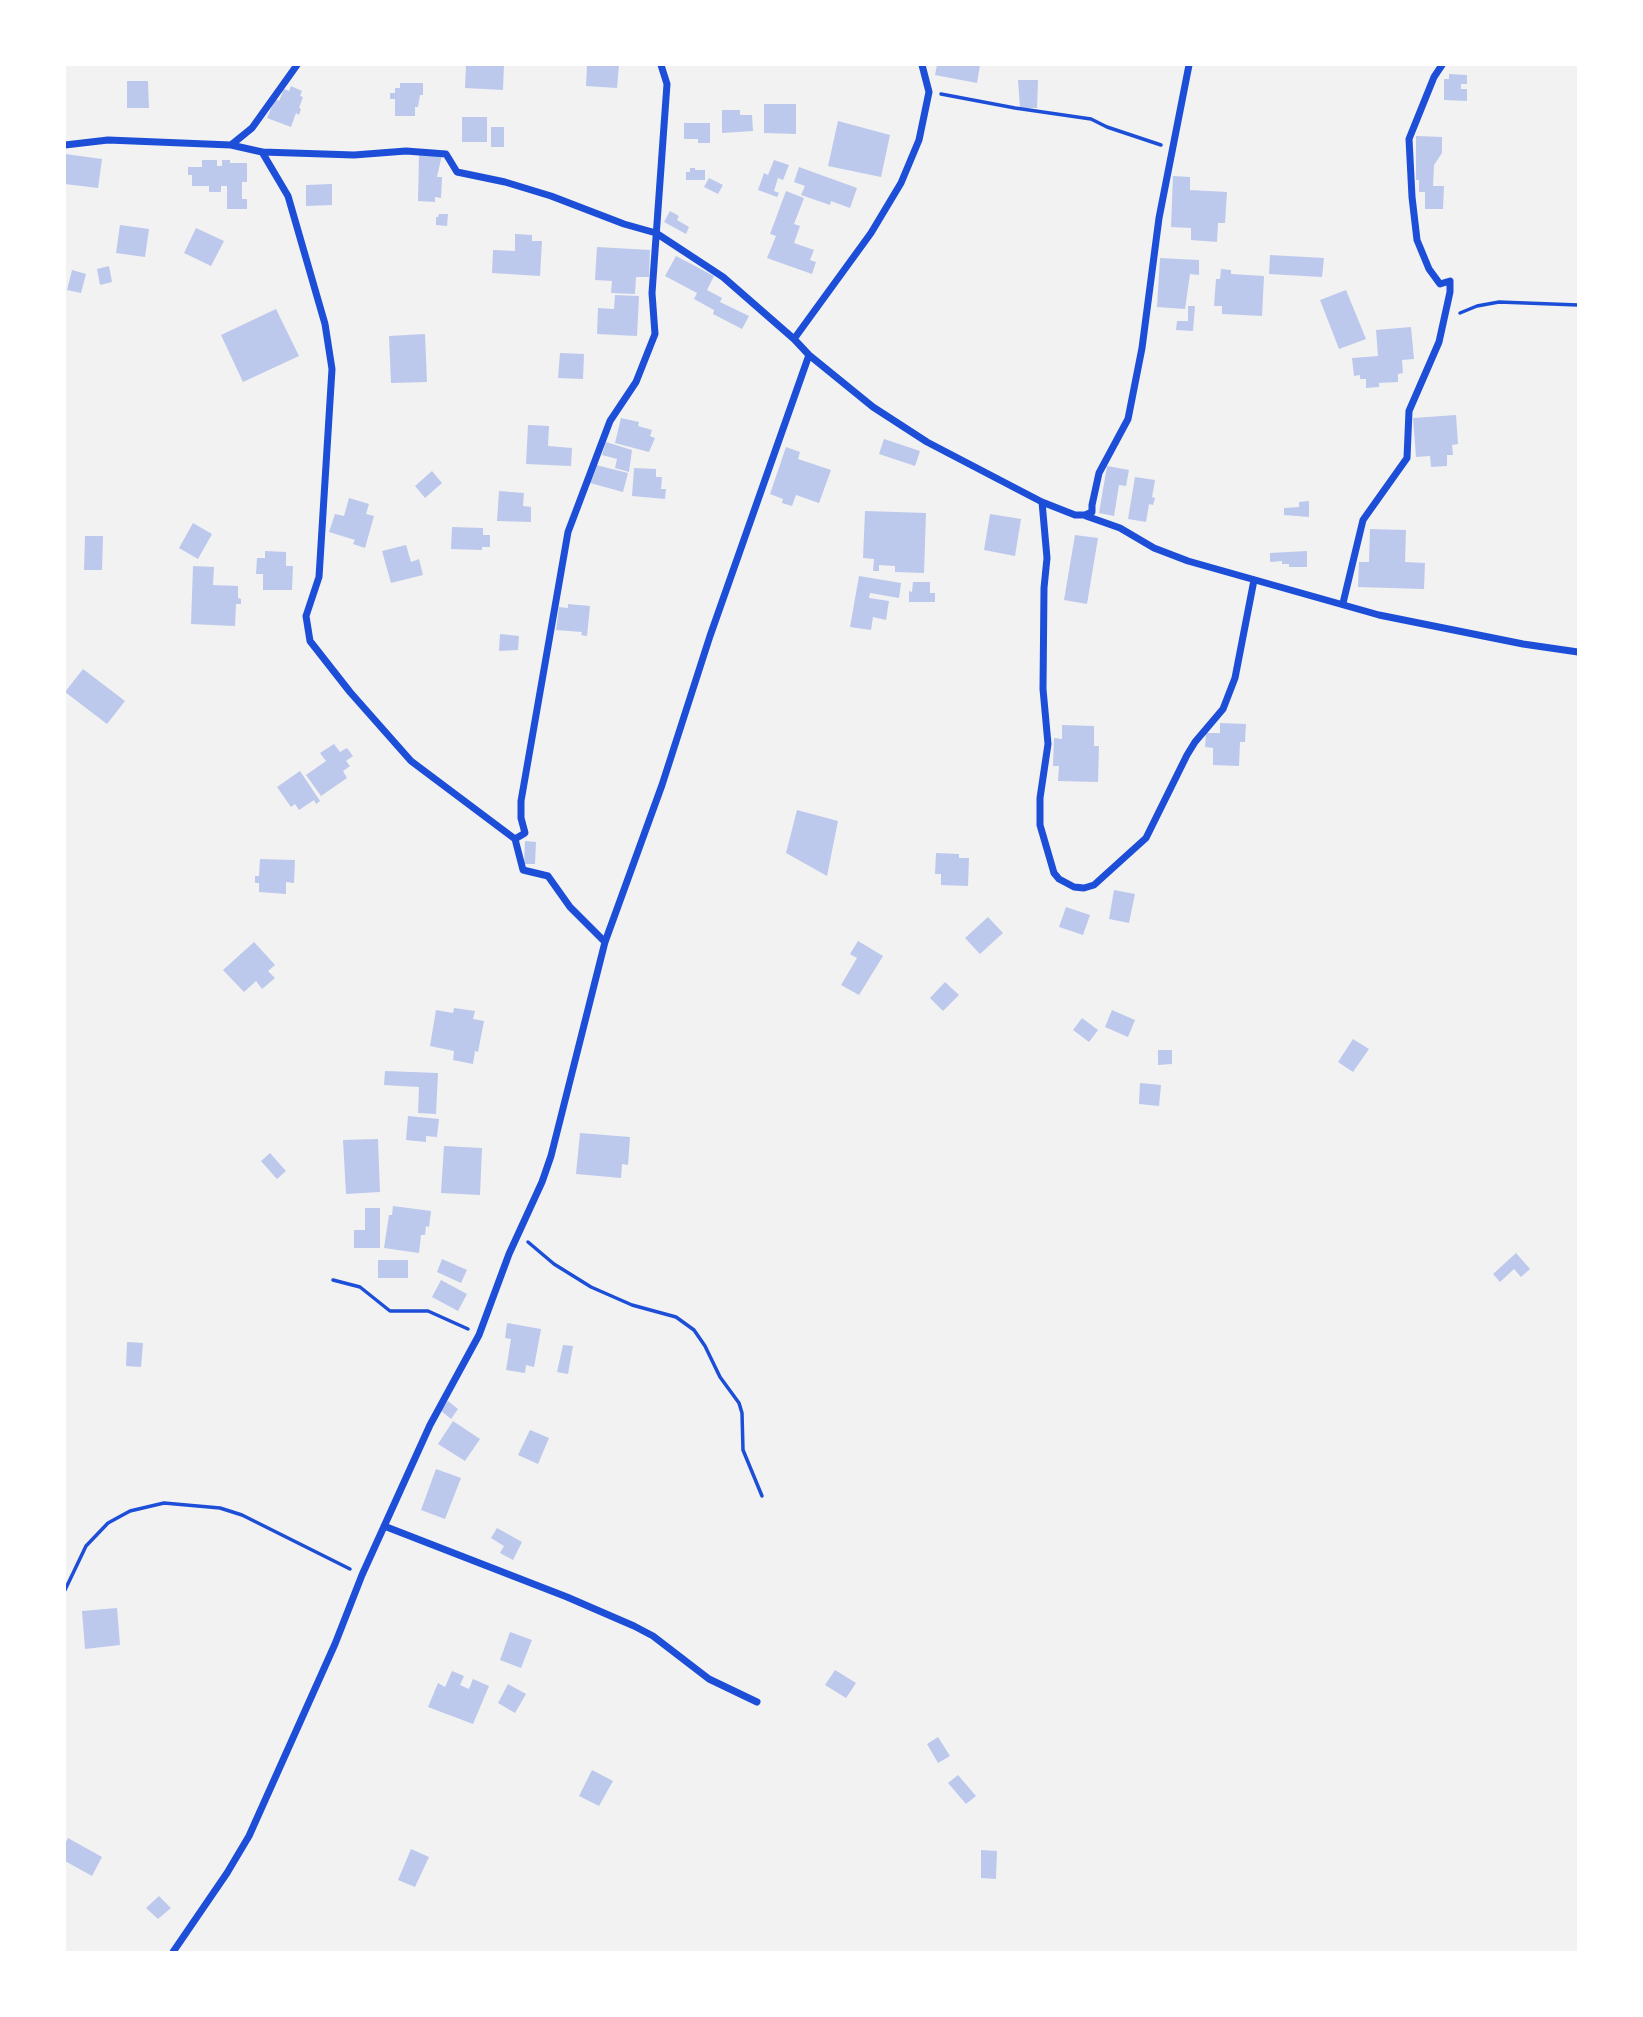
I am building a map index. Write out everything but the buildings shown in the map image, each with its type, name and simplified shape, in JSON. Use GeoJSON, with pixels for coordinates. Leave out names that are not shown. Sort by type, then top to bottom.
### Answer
{"type":"FeatureCollection","features":[{"type":"Feature","properties":{"kind":"street"},"geometry":{"type":"LineString","coordinates":[[231,145],[252,128],[297,65]]}},
{"type":"Feature","properties":{"kind":"street"},"geometry":{"type":"LineString","coordinates":[[514,839],[525,833],[521,818],[521,801],[568,532],[610,421],[636,382],[655,334],[652,293],[667,84],[661,65]]}},
{"type":"Feature","properties":{"kind":"street"},"geometry":{"type":"LineString","coordinates":[[794,339],[870,233],[901,183],[919,141],[929,92],[922,65]]}},
{"type":"Feature","properties":{"kind":"street"},"geometry":{"type":"LineString","coordinates":[[1085,515],[1092,512],[1099,473],[1128,419],[1142,348],[1159,218],[1189,65]]}},
{"type":"Feature","properties":{"kind":"street"},"geometry":{"type":"LineString","coordinates":[[1343,603],[1363,520],[1407,458],[1409,411],[1439,342],[1445,319],[1450,281],[1440,284],[1429,269],[1417,240],[1409,139],[1434,77],[1442,65]]}},
{"type":"Feature","properties":{"kind":"street"},"geometry":{"type":"LineString","coordinates":[[65,145],[108,141],[231,145],[262,152],[354,155],[406,151],[446,154],[457,173],[539,192],[656,233],[723,277],[794,339],[808,355],[873,407],[927,442],[1042,502],[1120,528],[1154,548],[1198,564],[1379,615],[1522,644],[1578,652]]}},
{"type":"Feature","properties":{"kind":"street"},"geometry":{"type":"LineString","coordinates":[[262,152],[288,196],[325,324],[332,369],[321,557],[306,616],[310,641],[350,692],[411,761],[514,839],[523,870],[548,876],[570,906],[605,942]]}},
{"type":"Feature","properties":{"kind":"street"},"geometry":{"type":"LineString","coordinates":[[173,1952],[227,1874],[249,1836],[335,1644],[362,1574],[430,1425],[479,1335],[518,1234],[542,1182],[551,1156],[605,942],[662,785],[710,636],[808,355]]}},
{"type":"Feature","properties":{"kind":"street"},"geometry":{"type":"LineString","coordinates":[[1042,502],[1048,558],[1044,588],[1043,689],[1048,744],[1040,798],[1040,825],[1054,873],[1074,887],[1094,885],[1146,838],[1191,748],[1223,709],[1235,678],[1254,580]]}},
{"type":"Feature","properties":{"kind":"street"},"geometry":{"type":"LineString","coordinates":[[384,1526],[634,1626],[667,1646],[709,1679],[757,1702]]}},
{"type":"Feature","properties":{"kind":"path"},"geometry":{"type":"LineString","coordinates":[[929,92],[1091,119],[1107,127],[1172,148]]}},
{"type":"Feature","properties":{"kind":"path"},"geometry":{"type":"LineString","coordinates":[[1445,319],[1477,306],[1499,302],[1578,305]]}},
{"type":"Feature","properties":{"kind":"path"},"geometry":{"type":"LineString","coordinates":[[518,1234],[554,1264],[592,1286],[632,1305],[676,1317],[694,1330],[720,1377],[739,1403],[742,1413],[743,1450],[762,1496]]}},
{"type":"Feature","properties":{"kind":"path"},"geometry":{"type":"LineString","coordinates":[[333,1280],[360,1286],[390,1311],[428,1311],[479,1335]]}},
{"type":"Feature","properties":{"kind":"path"},"geometry":{"type":"LineString","coordinates":[[65,1590],[86,1546],[102,1529],[119,1515],[164,1503],[220,1508],[242,1515],[362,1574]]}}]}
